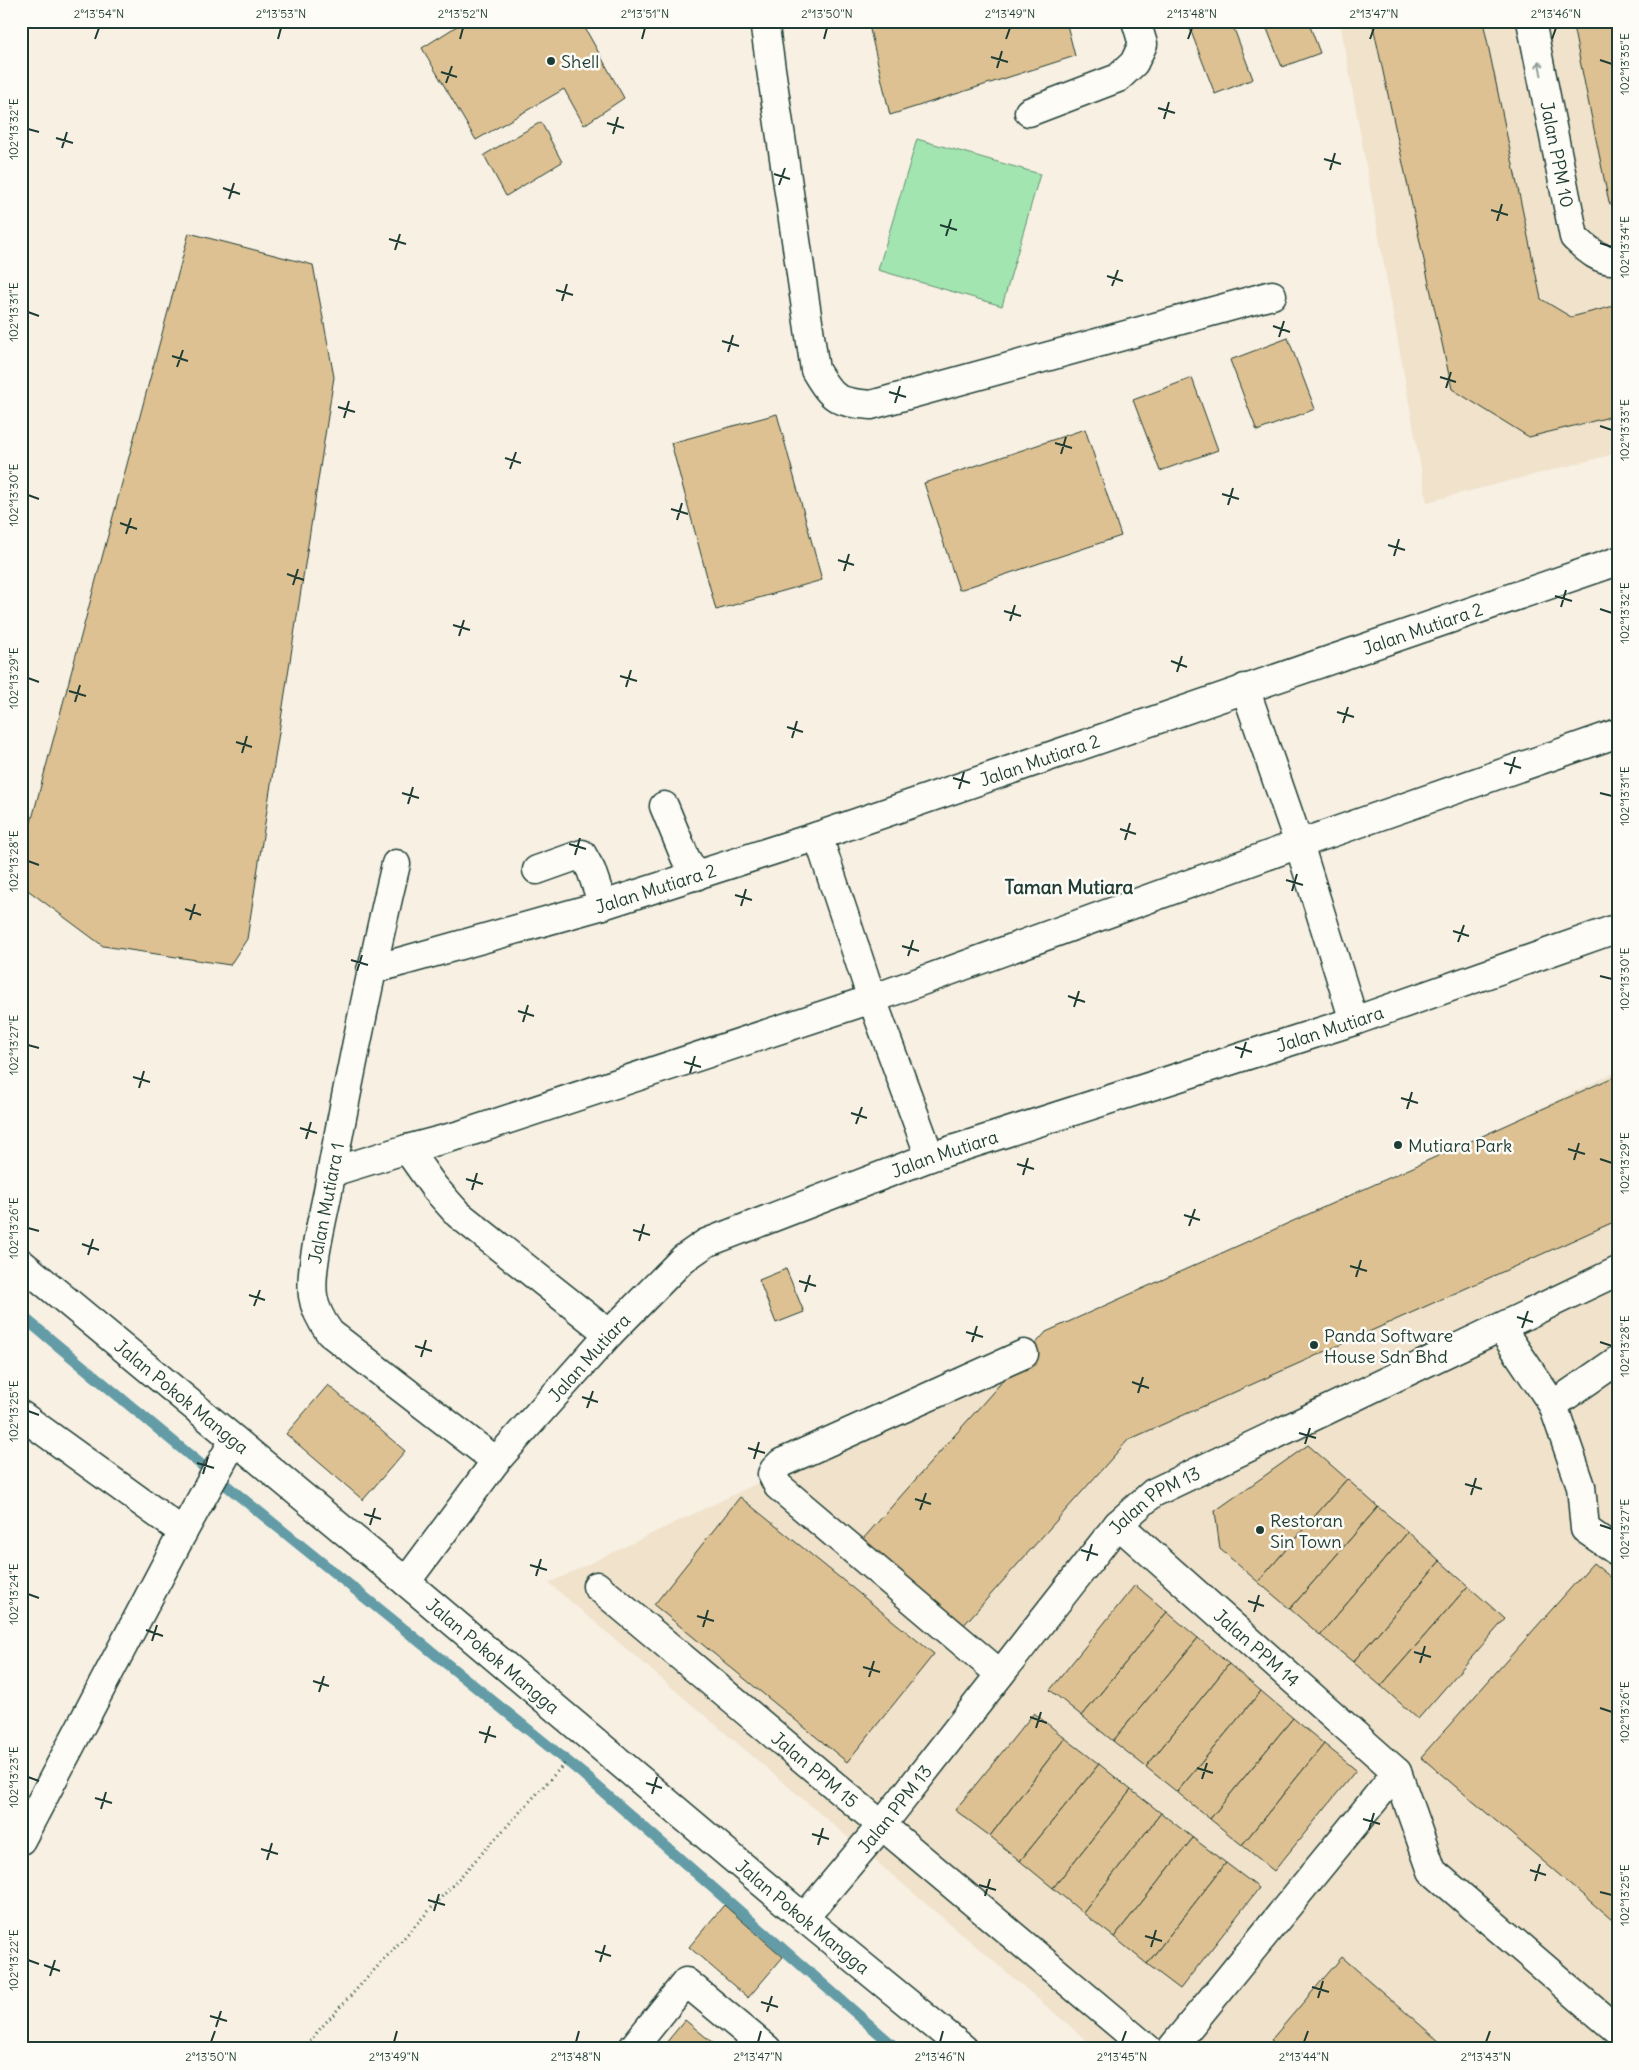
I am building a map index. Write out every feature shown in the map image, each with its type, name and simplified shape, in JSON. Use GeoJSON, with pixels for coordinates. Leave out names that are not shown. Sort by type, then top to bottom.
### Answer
{"type":"FeatureCollection","features":[{"type":"Feature","properties":{"kind":"street"},"geometry":{"type":"LineString","coordinates":[[764,21],[815,370],[828,392],[844,402],[871,405],[1272,295]]}},
{"type":"Feature","properties":{"kind":"street"},"geometry":{"type":"LineString","coordinates":[[1029,112],[1118,78],[1134,63],[1143,44],[1136,21]]}},
{"type":"Feature","properties":{"kind":"street","name":"Jalan PPM 10"},"geometry":{"type":"LineString","coordinates":[[1531,21],[1574,237],[1592,254],[1618,260]]}},
{"type":"Feature","properties":{"kind":"street","name":"Jalan Mutiara 2"},"geometry":{"type":"LineString","coordinates":[[371,970],[603,905],[818,836],[1618,561]]}},
{"type":"Feature","properties":{"kind":"street"},"geometry":{"type":"LineString","coordinates":[[1245,688],[1299,844],[1354,1022]]}},
{"type":"Feature","properties":{"kind":"street"},"geometry":{"type":"LineString","coordinates":[[332,1172],[460,1135],[872,998],[1299,844],[1618,733]]}},
{"type":"Feature","properties":{"kind":"street"},"geometry":{"type":"LineString","coordinates":[[664,806],[685,857],[696,876]]}},
{"type":"Feature","properties":{"kind":"street"},"geometry":{"type":"LineString","coordinates":[[818,836],[872,998],[930,1158]]}},
{"type":"Feature","properties":{"kind":"street"},"geometry":{"type":"LineString","coordinates":[[537,870],[582,854],[591,870],[603,905]]}},
{"type":"Feature","properties":{"kind":"street","name":"Jalan Mutiara 1"},"geometry":{"type":"LineString","coordinates":[[396,864],[371,970],[332,1172],[314,1270],[313,1296],[318,1316],[330,1334],[496,1461]]}},
{"type":"Feature","properties":{"kind":"street","name":"Jalan Mutiara"},"geometry":{"type":"LineString","coordinates":[[406,1582],[496,1461],[609,1334],[683,1259],[706,1243],[930,1158],[1354,1022],[1618,928]]}},
{"type":"Feature","properties":{"kind":"street"},"geometry":{"type":"LineString","coordinates":[[408,1149],[434,1186],[458,1214],[609,1334]]}},
{"type":"Feature","properties":{"kind":"street","name":"Jalan Pokok Mangga"},"geometry":{"type":"LineString","coordinates":[[21,1263],[406,1582],[804,1918],[964,2049]]}},
{"type":"Feature","properties":{"kind":"street","name":"Jalan PPM 13"},"geometry":{"type":"LineString","coordinates":[[804,1918],[882,1825],[1118,1524],[1153,1493],[1618,1271]]}},
{"type":"Feature","properties":{"kind":"street"},"geometry":{"type":"LineString","coordinates":[[1501,1328],[1553,1404],[1581,1486],[1585,1529],[1618,1552]]}},
{"type":"Feature","properties":{"kind":"street"},"geometry":{"type":"LineString","coordinates":[[1000,1674],[778,1486],[772,1474],[781,1463],[1024,1354]]}},
{"type":"Feature","properties":{"kind":"street"},"geometry":{"type":"LineString","coordinates":[[1553,1404],[1618,1360]]}},
{"type":"Feature","properties":{"kind":"street"},"geometry":{"type":"LineString","coordinates":[[21,1415],[183,1532]]}},
{"type":"Feature","properties":{"kind":"street"},"geometry":{"type":"LineString","coordinates":[[21,1840],[183,1532],[234,1440]]}},
{"type":"Feature","properties":{"kind":"street","name":"Jalan PPM 14"},"geometry":{"type":"LineString","coordinates":[[1118,1524],[1397,1772]]}},
{"type":"Feature","properties":{"kind":"street","name":"Jalan PPM 15"},"geometry":{"type":"LineString","coordinates":[[597,1586],[1148,2049]]}},
{"type":"Feature","properties":{"kind":"street"},"geometry":{"type":"LineString","coordinates":[[1397,1772],[1432,1871],[1618,2031]]}},
{"type":"Feature","properties":{"kind":"street"},"geometry":{"type":"LineString","coordinates":[[1171,2049],[1397,1772]]}},
{"type":"Feature","properties":{"kind":"street"},"geometry":{"type":"LineString","coordinates":[[632,2049],[686,1982],[767,2049]]}},
{"type":"Feature","properties":{"kind":"path"},"geometry":{"type":"LineString","coordinates":[[304,2049],[324,2023],[556,1772]]}},
{"type":"Feature","properties":{"kind":"shaded area"},"geometry":{"type":"Polygon","coordinates":[[[1340,21],[1618,21],[1618,453],[1427,502],[1340,21]]]}},
{"type":"Feature","properties":{"kind":"shaded area"},"geometry":{"type":"Polygon","coordinates":[[[1618,1071],[1618,2049],[1097,2049],[549,1583],[1618,1071]]]}},
{"type":"Feature","properties":{"kind":"green space"},"geometry":{"type":"Polygon","coordinates":[[[917,139],[1040,174],[1002,306],[878,270],[917,139]]]}},
{"type":"Feature","properties":{"kind":"building"},"geometry":{"type":"Polygon","coordinates":[[[465,21],[581,21],[624,98],[584,125],[564,89],[476,140],[422,48],[465,21]]]}},
{"type":"Feature","properties":{"kind":"building"},"geometry":{"type":"Polygon","coordinates":[[[868,21],[1066,21],[1075,56],[890,115],[868,21]]]}},
{"type":"Feature","properties":{"kind":"building"},"geometry":{"type":"Polygon","coordinates":[[[1187,21],[1231,21],[1253,79],[1215,94],[1187,21]]]}},
{"type":"Feature","properties":{"kind":"building"},"geometry":{"type":"Polygon","coordinates":[[[1264,21],[1308,21],[1320,53],[1282,67],[1264,21]]]}},
{"type":"Feature","properties":{"kind":"building"},"geometry":{"type":"Polygon","coordinates":[[[1372,21],[1483,21],[1541,299],[1571,317],[1618,305],[1618,415],[1529,437],[1452,389],[1372,21]]]}},
{"type":"Feature","properties":{"kind":"building"},"geometry":{"type":"Polygon","coordinates":[[[1572,21],[1618,21],[1618,208],[1609,203],[1572,21]]]}},
{"type":"Feature","properties":{"kind":"building"},"geometry":{"type":"Polygon","coordinates":[[[541,122],[562,162],[506,196],[484,155],[541,122]]]}},
{"type":"Feature","properties":{"kind":"building"},"geometry":{"type":"Polygon","coordinates":[[[189,233],[313,265],[334,377],[247,939],[230,965],[103,946],[21,885],[21,860],[189,233]]]}},
{"type":"Feature","properties":{"kind":"building"},"geometry":{"type":"Polygon","coordinates":[[[1288,338],[1315,409],[1257,431],[1230,360],[1288,338]]]}},
{"type":"Feature","properties":{"kind":"building"},"geometry":{"type":"Polygon","coordinates":[[[1192,378],[1218,450],[1160,471],[1133,400],[1192,378]]]}},
{"type":"Feature","properties":{"kind":"building"},"geometry":{"type":"Polygon","coordinates":[[[777,414],[822,580],[716,610],[671,443],[777,414]]]}},
{"type":"Feature","properties":{"kind":"building"},"geometry":{"type":"Polygon","coordinates":[[[1085,429],[1121,536],[959,590],[924,483],[1085,429]]]}},
{"type":"Feature","properties":{"kind":"building"},"geometry":{"type":"Polygon","coordinates":[[[1618,1075],[1618,1220],[1128,1440],[962,1627],[862,1540],[1046,1332],[1618,1075]]]}},
{"type":"Feature","properties":{"kind":"building"},"geometry":{"type":"Polygon","coordinates":[[[786,1269],[804,1312],[776,1323],[759,1280],[786,1269]]]}},
{"type":"Feature","properties":{"kind":"building"},"geometry":{"type":"Polygon","coordinates":[[[328,1385],[405,1451],[363,1500],[286,1434],[328,1385]]]}},
{"type":"Feature","properties":{"kind":"building","name":"Restoran Sin Town"},"geometry":{"type":"Polygon","coordinates":[[[1308,1445],[1347,1479],[1258,1582],[1220,1549],[1215,1511],[1308,1445]]]}},
{"type":"Feature","properties":{"kind":"building"},"geometry":{"type":"Polygon","coordinates":[[[1347,1479],[1378,1507],[1290,1609],[1258,1582],[1347,1479]]]}},
{"type":"Feature","properties":{"kind":"building"},"geometry":{"type":"Polygon","coordinates":[[[740,1497],[934,1654],[847,1762],[654,1605],[740,1497]]]}},
{"type":"Feature","properties":{"kind":"building"},"geometry":{"type":"Polygon","coordinates":[[[1378,1507],[1408,1532],[1320,1635],[1290,1609],[1378,1507]]]}},
{"type":"Feature","properties":{"kind":"building"},"geometry":{"type":"Polygon","coordinates":[[[1408,1532],[1440,1561],[1353,1662],[1320,1635],[1408,1532]]]}},
{"type":"Feature","properties":{"kind":"building"},"geometry":{"type":"Polygon","coordinates":[[[1440,1561],[1468,1586],[1381,1686],[1353,1662],[1440,1561]]]}},
{"type":"Feature","properties":{"kind":"building"},"geometry":{"type":"Polygon","coordinates":[[[1593,1563],[1618,1583],[1618,1925],[1421,1757],[1593,1563]]]}},
{"type":"Feature","properties":{"kind":"building"},"geometry":{"type":"Polygon","coordinates":[[[1135,1585],[1167,1612],[1082,1716],[1050,1690],[1135,1585]]]}},
{"type":"Feature","properties":{"kind":"building"},"geometry":{"type":"Polygon","coordinates":[[[1468,1586],[1505,1619],[1418,1719],[1381,1686],[1468,1586]]]}},
{"type":"Feature","properties":{"kind":"building"},"geometry":{"type":"Polygon","coordinates":[[[1167,1612],[1198,1638],[1113,1741],[1082,1716],[1167,1612]]]}},
{"type":"Feature","properties":{"kind":"building"},"geometry":{"type":"Polygon","coordinates":[[[1198,1638],[1229,1664],[1146,1767],[1113,1741],[1198,1638]]]}},
{"type":"Feature","properties":{"kind":"building"},"geometry":{"type":"Polygon","coordinates":[[[1229,1664],[1261,1691],[1177,1792],[1146,1767],[1229,1664]]]}},
{"type":"Feature","properties":{"kind":"building"},"geometry":{"type":"Polygon","coordinates":[[[1261,1691],[1293,1718],[1210,1819],[1177,1792],[1261,1691]]]}},
{"type":"Feature","properties":{"kind":"building"},"geometry":{"type":"Polygon","coordinates":[[[1034,1713],[1065,1738],[990,1836],[955,1810],[1034,1713]]]}},
{"type":"Feature","properties":{"kind":"building"},"geometry":{"type":"Polygon","coordinates":[[[1293,1718],[1324,1744],[1242,1845],[1210,1819],[1293,1718]]]}},
{"type":"Feature","properties":{"kind":"building"},"geometry":{"type":"Polygon","coordinates":[[[1065,1738],[1099,1764],[1020,1861],[990,1836],[1065,1738]]]}},
{"type":"Feature","properties":{"kind":"building"},"geometry":{"type":"Polygon","coordinates":[[[1324,1744],[1356,1770],[1274,1871],[1242,1845],[1324,1744]]]}},
{"type":"Feature","properties":{"kind":"building"},"geometry":{"type":"Polygon","coordinates":[[[1099,1764],[1131,1790],[1053,1888],[1020,1861],[1099,1764]]]}},
{"type":"Feature","properties":{"kind":"building"},"geometry":{"type":"Polygon","coordinates":[[[1131,1790],[1161,1813],[1083,1913],[1053,1888],[1131,1790]]]}},
{"type":"Feature","properties":{"kind":"building"},"geometry":{"type":"Polygon","coordinates":[[[1161,1813],[1193,1838],[1114,1937],[1083,1913],[1161,1813]]]}},
{"type":"Feature","properties":{"kind":"building"},"geometry":{"type":"Polygon","coordinates":[[[1193,1838],[1226,1863],[1147,1964],[1114,1937],[1193,1838]]]}},
{"type":"Feature","properties":{"kind":"building"},"geometry":{"type":"Polygon","coordinates":[[[1226,1863],[1259,1888],[1180,1989],[1147,1964],[1226,1863]]]}},
{"type":"Feature","properties":{"kind":"building"},"geometry":{"type":"Polygon","coordinates":[[[724,1905],[783,1957],[748,1998],[689,1947],[724,1905]]]}},
{"type":"Feature","properties":{"kind":"building"},"geometry":{"type":"Polygon","coordinates":[[[1342,1957],[1448,2049],[1282,2049],[1271,2040],[1342,1957]]]}},
{"type":"Feature","properties":{"kind":"building"},"geometry":{"type":"Polygon","coordinates":[[[685,2020],[713,2043],[707,2049],[661,2049],[685,2020]]]}},
{"type":"Feature","properties":{"kind":"building"},"geometry":{"type":"Polygon","coordinates":[[[713,2043],[720,2049],[707,2049],[713,2043]]]}},
{"type":"Feature","properties":{"kind":"waterway"},"geometry":{"type":"LineString","coordinates":[[21,1315],[216,1477],[583,1774],[897,2049]]}},
{"type":"Feature","properties":{"kind":"place","name":"Shell"},"geometry":{"type":"Point","coordinates":[551,61]}},
{"type":"Feature","properties":{"kind":"place","name":"Mutiara Park"},"geometry":{"type":"Point","coordinates":[1398,1145]}},
{"type":"Feature","properties":{"kind":"place","name":"Panda Software House Sdn Bhd"},"geometry":{"type":"Point","coordinates":[1314,1345]}},
{"type":"Feature","properties":{"kind":"place","name":"Restoran Sin Town"},"geometry":{"type":"Point","coordinates":[1260,1530]}},
{"type":"Feature","properties":{"kind":"district","name":"Taman Mutiara"},"geometry":{"type":"Point","coordinates":[1069,887]}}]}
